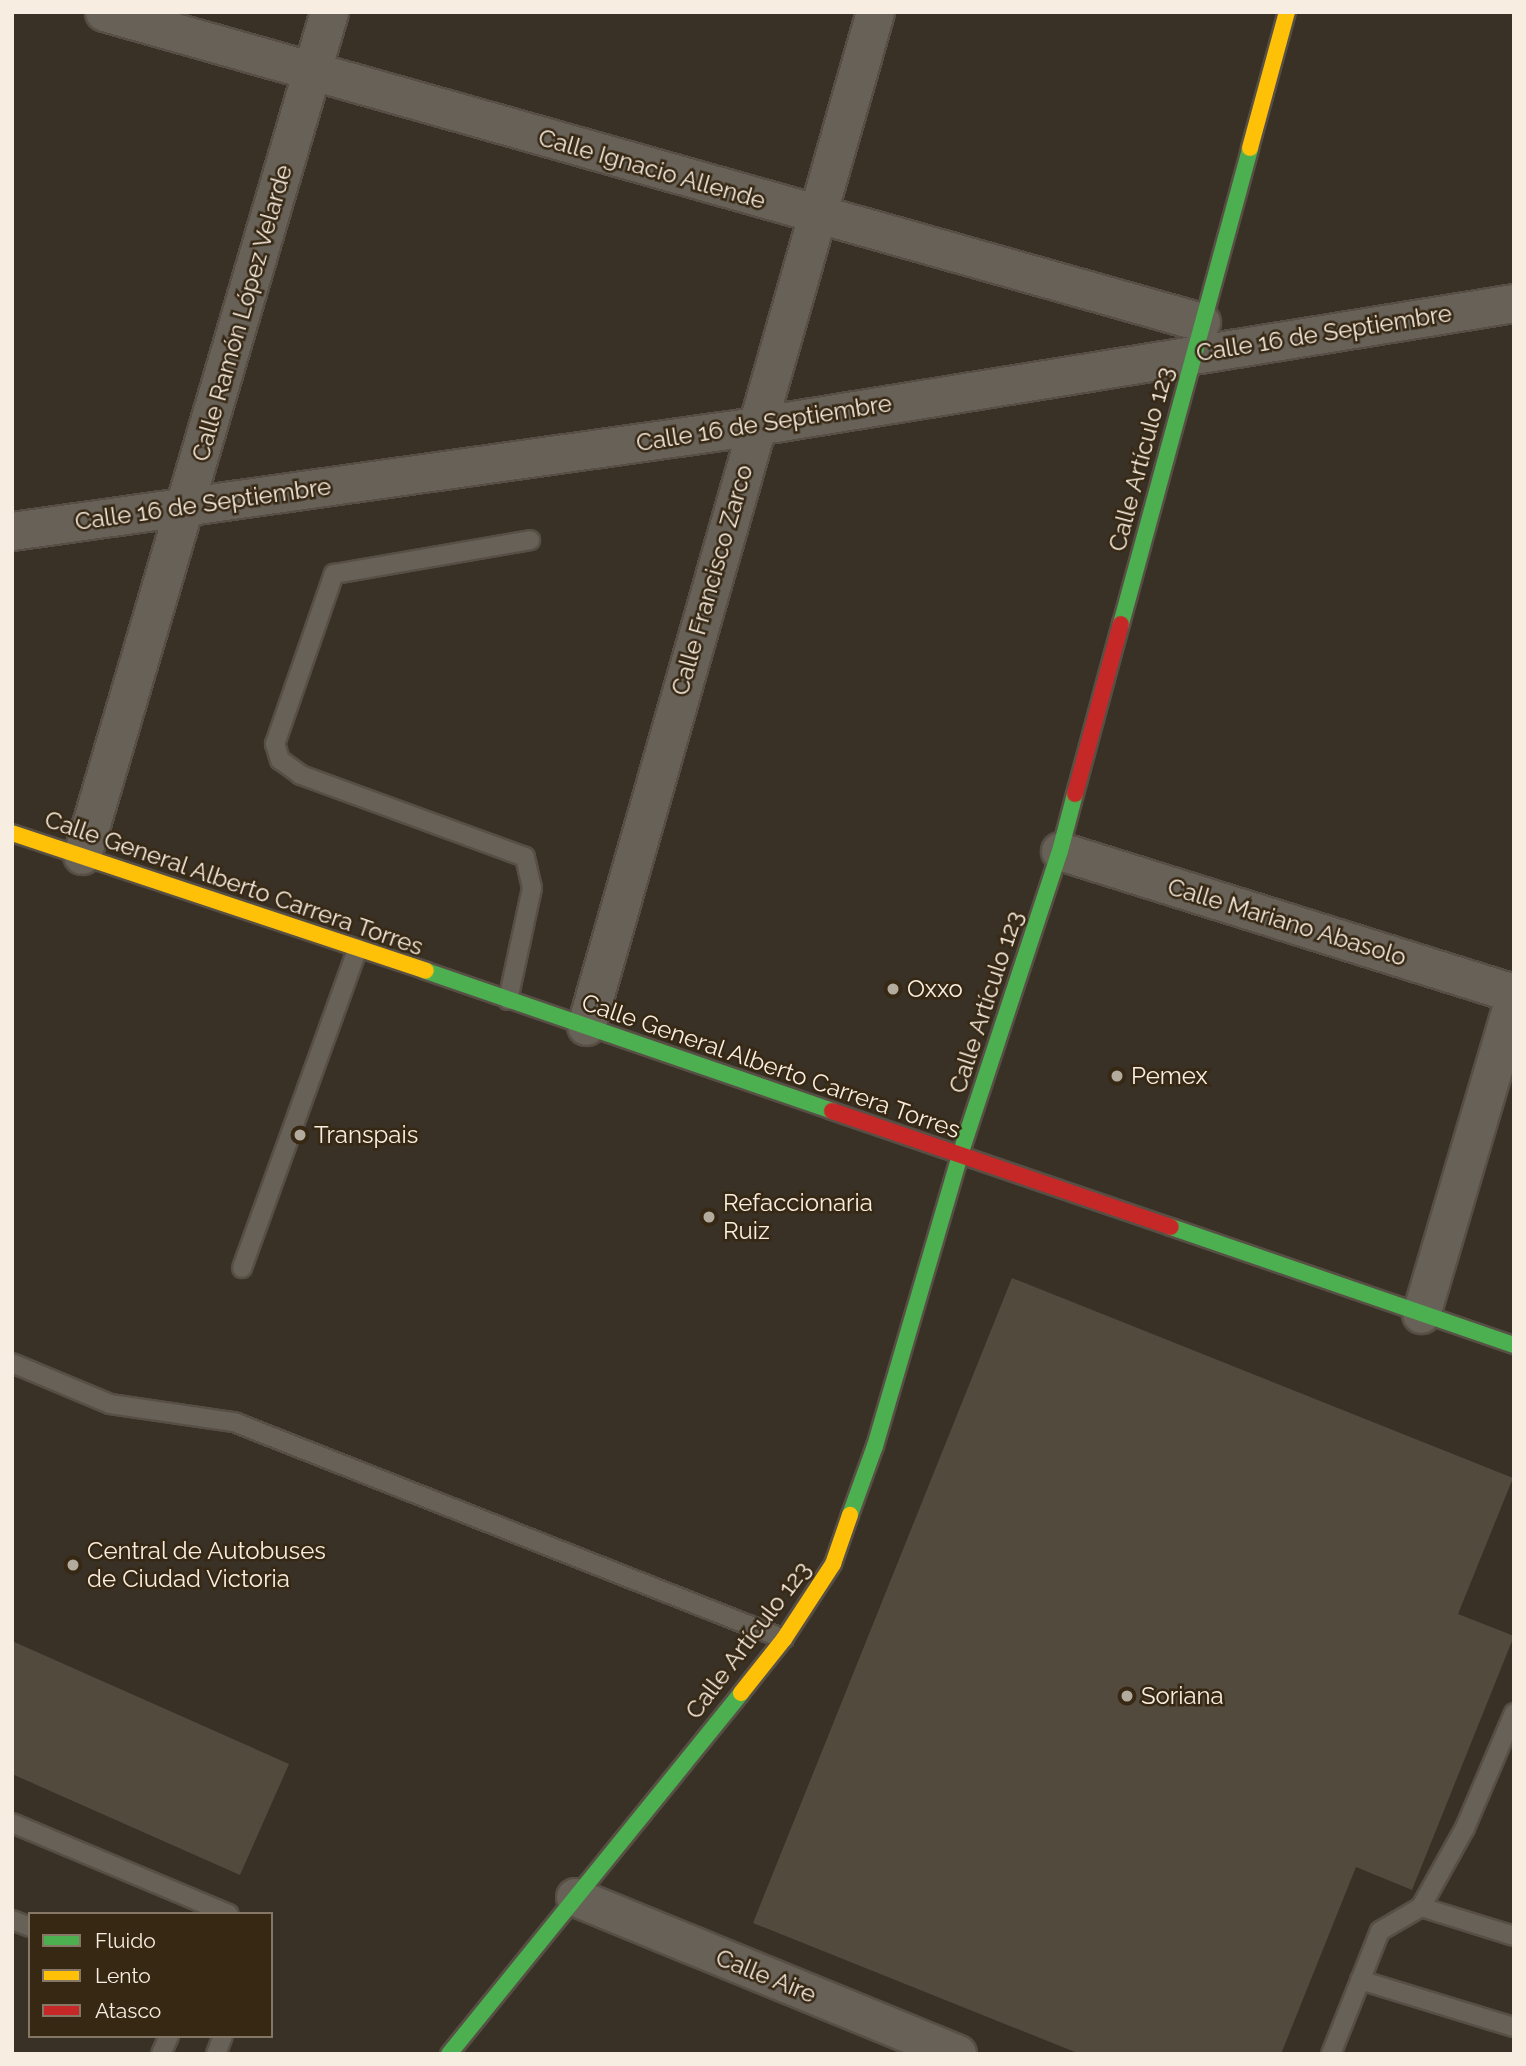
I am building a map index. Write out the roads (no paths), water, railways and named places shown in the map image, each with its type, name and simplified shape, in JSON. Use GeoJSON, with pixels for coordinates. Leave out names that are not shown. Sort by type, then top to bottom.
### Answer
{"type":"FeatureCollection","features":[{"type":"Feature","properties":{"kind":"street","name":"Calle Ignacio Allende"},"geometry":{"type":"LineString","coordinates":[[104,12],[816,216],[1197,338]]}},
{"type":"Feature","properties":{"kind":"street","name":"Calle Ramón López Velarde"},"geometry":{"type":"LineString","coordinates":[[82,855],[329,12]]}},
{"type":"Feature","properties":{"kind":"street","name":"Calle Francisco Zarco"},"geometry":{"type":"LineString","coordinates":[[586,1026],[875,12]]}},
{"type":"Feature","properties":{"kind":"street","name":"Calle Artículo 123"},"geometry":{"type":"LineString","coordinates":[[449,2054],[784,1639],[833,1564],[875,1446],[960,1155],[1060,850],[1287,12]]}},
{"type":"Feature","properties":{"kind":"street","name":"Calle 16 de Septiembre"},"geometry":{"type":"LineString","coordinates":[[12,531],[756,426],[1197,338],[1514,303]]}},
{"type":"Feature","properties":{"kind":"street","name":"Calle General Alberto Carrera Torres"},"geometry":{"type":"LineString","coordinates":[[12,833],[358,948],[1514,1345]]}},
{"type":"Feature","properties":{"kind":"street","name":"Calle Mariano Abasolo"},"geometry":{"type":"LineString","coordinates":[[1060,850],[1514,995]]}},
{"type":"Feature","properties":{"kind":"street"},"geometry":{"type":"LineString","coordinates":[[1421,1314],[1514,995]]}},
{"type":"Feature","properties":{"kind":"street","name":"Calle Aire"},"geometry":{"type":"LineString","coordinates":[[575,1897],[957,2054]]}},
{"type":"Feature","properties":{"kind":"lane"},"geometry":{"type":"LineString","coordinates":[[508,1000],[532,888],[525,858],[300,775],[280,760],[275,744],[334,574],[530,540]]}},
{"type":"Feature","properties":{"kind":"lane"},"geometry":{"type":"LineString","coordinates":[[242,1268],[358,948]]}},
{"type":"Feature","properties":{"kind":"lane"},"geometry":{"type":"LineString","coordinates":[[12,1363],[110,1404],[234,1422],[784,1639]]}},
{"type":"Feature","properties":{"kind":"lane"},"geometry":{"type":"LineString","coordinates":[[1331,2054],[1380,1931],[1420,1907],[1465,1828],[1514,1713]]}},
{"type":"Feature","properties":{"kind":"lane"},"geometry":{"type":"LineString","coordinates":[[12,1823],[224,1912]]}},
{"type":"Feature","properties":{"kind":"lane"},"geometry":{"type":"LineString","coordinates":[[1420,1907],[1514,1936]]}},
{"type":"Feature","properties":{"kind":"lane"},"geometry":{"type":"LineString","coordinates":[[1360,1980],[1514,2027]]}},
{"type":"Feature","properties":{"kind":"lane"},"geometry":{"type":"LineString","coordinates":[[161,2054],[168,2038]]}},
{"type":"Feature","properties":{"kind":"place","name":"Oxxo"},"geometry":{"type":"Point","coordinates":[893,989]}},
{"type":"Feature","properties":{"kind":"place","name":"Pemex"},"geometry":{"type":"Point","coordinates":[1117,1076]}},
{"type":"Feature","properties":{"kind":"place","name":"Transpais"},"geometry":{"type":"Point","coordinates":[300,1135]}},
{"type":"Feature","properties":{"kind":"place","name":"Refaccionaria Ruiz"},"geometry":{"type":"Point","coordinates":[709,1217]}},
{"type":"Feature","properties":{"kind":"place","name":"Central de Autobuses de Ciudad Victoria"},"geometry":{"type":"Point","coordinates":[73,1565]}},
{"type":"Feature","properties":{"kind":"place","name":"Soriana"},"geometry":{"type":"Point","coordinates":[1127,1696]}}]}
